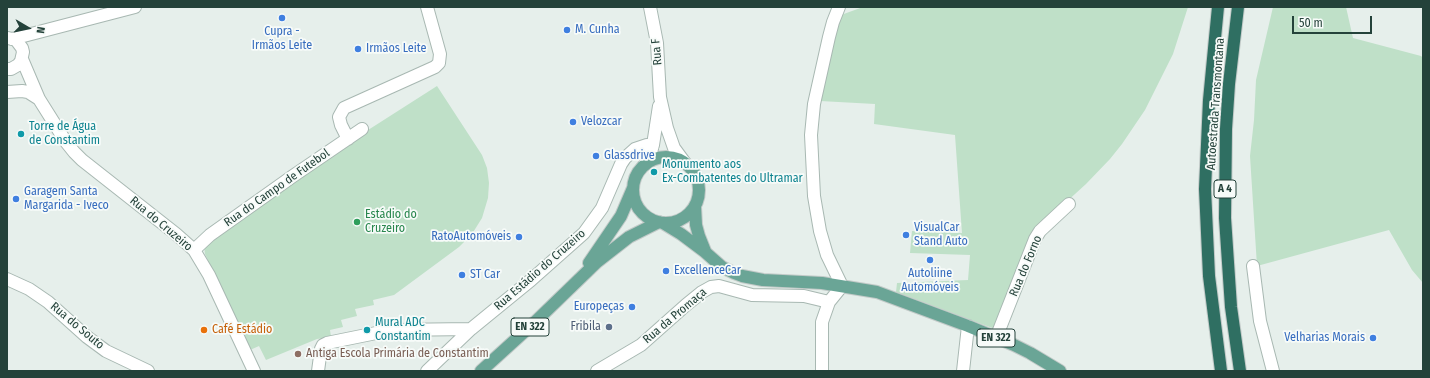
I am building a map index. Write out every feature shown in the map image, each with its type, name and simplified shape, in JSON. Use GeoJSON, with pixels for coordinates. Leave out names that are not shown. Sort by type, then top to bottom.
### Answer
{"type":"FeatureCollection","features":[{"type":"Feature","properties":{"kind":"highway","name":"Autoestrada Transmontana"},"geometry":{"type":"LineString","coordinates":[[1218,7],[1209,100],[1205,189],[1209,276],[1213,319],[1221,371]]}},
{"type":"Feature","properties":{"kind":"highway","name":"Autoestrada Transmontana"},"geometry":{"type":"LineString","coordinates":[[1238,7],[1232,55],[1226,129],[1225,218],[1231,307],[1240,371]]}},
{"type":"Feature","properties":{"kind":"main road"},"geometry":{"type":"LineString","coordinates":[[645,164],[654,159],[665,157],[675,158],[685,163]]}},
{"type":"Feature","properties":{"kind":"main road","name":"EN 322"},"geometry":{"type":"LineString","coordinates":[[481,371],[539,318],[577,280],[629,237],[661,223],[673,222],[682,219],[690,213],[699,197],[698,182],[692,169],[685,163]]}},
{"type":"Feature","properties":{"kind":"main road","name":"EN 322"},"geometry":{"type":"LineString","coordinates":[[577,280],[619,220],[626,207],[639,171],[645,164]]}},
{"type":"Feature","properties":{"kind":"main road","name":"EN 322"},"geometry":{"type":"LineString","coordinates":[[633,187],[634,197],[639,207],[649,218],[677,231],[722,267],[742,276],[763,280],[822,283],[890,296],[996,338],[1030,353],[1060,371]]}},
{"type":"Feature","properties":{"kind":"main road","name":"EN 322"},"geometry":{"type":"LineString","coordinates":[[695,206],[696,225],[705,252]]}},
{"type":"Feature","properties":{"kind":"street"},"geometry":{"type":"LineString","coordinates":[[8,38],[135,7]]}},
{"type":"Feature","properties":{"kind":"street"},"geometry":{"type":"LineString","coordinates":[[348,139],[339,117],[344,108],[435,67],[439,63],[440,58],[427,7]]}},
{"type":"Feature","properties":{"kind":"street","name":"Rua F"},"geometry":{"type":"LineString","coordinates":[[650,7],[657,43],[660,97]]}},
{"type":"Feature","properties":{"kind":"street"},"geometry":{"type":"LineString","coordinates":[[822,371],[822,322],[829,302],[842,286],[827,255],[820,231],[814,196],[812,128],[814,104],[830,31],[839,7]]}},
{"type":"Feature","properties":{"kind":"street"},"geometry":{"type":"LineString","coordinates":[[40,99],[25,81],[9,69],[18,65],[22,56],[38,38],[59,26]]}},
{"type":"Feature","properties":{"kind":"street"},"geometry":{"type":"LineString","coordinates":[[8,38],[20,44],[22,56],[40,99]]}},
{"type":"Feature","properties":{"kind":"street"},"geometry":{"type":"LineString","coordinates":[[7,92],[12,90],[22,91],[34,95],[40,99]]}},
{"type":"Feature","properties":{"kind":"street"},"geometry":{"type":"LineString","coordinates":[[645,164],[652,152],[660,97]]}},
{"type":"Feature","properties":{"kind":"street"},"geometry":{"type":"LineString","coordinates":[[660,97],[670,139],[676,153],[685,163]]}},
{"type":"Feature","properties":{"kind":"street","name":"Rua do Cruzeiro"},"geometry":{"type":"LineString","coordinates":[[40,99],[66,142],[82,160],[194,250],[209,275],[254,371]]}},
{"type":"Feature","properties":{"kind":"street","name":"Rua do Campo de Futebol"},"geometry":{"type":"LineString","coordinates":[[194,250],[210,235],[362,129]]}},
{"type":"Feature","properties":{"kind":"street","name":"Rua Estádio do Cruzeiro"},"geometry":{"type":"LineString","coordinates":[[427,371],[471,330],[584,233],[602,208],[625,158],[635,149],[647,145],[653,145]]}},
{"type":"Feature","properties":{"kind":"street","name":"Rua do Forno"},"geometry":{"type":"LineString","coordinates":[[996,338],[1035,239],[1042,229],[1069,204]]}},
{"type":"Feature","properties":{"kind":"street"},"geometry":{"type":"LineString","coordinates":[[1253,266],[1259,317],[1273,371]]}},
{"type":"Feature","properties":{"kind":"street","name":"Rua do Souto"},"geometry":{"type":"LineString","coordinates":[[7,279],[29,289],[48,302],[87,338],[101,348],[148,371]]}},
{"type":"Feature","properties":{"kind":"street","name":"Rua da Promaça"},"geometry":{"type":"LineString","coordinates":[[597,371],[641,344],[686,305],[711,286],[719,286],[742,293],[757,295],[804,296],[829,302]]}},
{"type":"Feature","properties":{"kind":"street"},"geometry":{"type":"LineString","coordinates":[[963,371],[968,326]]}},
{"type":"Feature","properties":{"kind":"street"},"geometry":{"type":"LineString","coordinates":[[318,371],[320,350],[323,345],[327,343],[387,330],[471,330]]}},
{"type":"Feature","properties":{"kind":"green space"},"geometry":{"type":"Polygon","coordinates":[[[863,7],[1188,7],[1173,54],[1145,110],[1110,159],[1086,184],[1042,224],[995,329],[896,292],[897,283],[968,280],[970,255],[910,253],[912,231],[962,233],[955,135],[874,124],[875,104],[820,101],[831,46],[841,15],[863,7]]]}},
{"type":"Feature","properties":{"kind":"green space"},"geometry":{"type":"Polygon","coordinates":[[[1273,7],[1346,7],[1353,38],[1421,56],[1423,58],[1423,283],[1412,270],[1389,230],[1257,266],[1250,156],[1256,80],[1273,7]]]}},
{"type":"Feature","properties":{"kind":"green space","name":"Estádio do Cruzeiro"},"geometry":{"type":"Polygon","coordinates":[[[437,86],[482,155],[487,168],[489,183],[488,198],[482,218],[472,234],[459,247],[394,295],[373,300],[374,305],[355,309],[357,316],[341,320],[343,327],[330,330],[331,337],[317,339],[266,360],[259,346],[250,350],[205,254],[204,246],[354,139],[437,86]]]}},
{"type":"Feature","properties":{"kind":"place","name":"Cupra - Irmãos Leite"},"geometry":{"type":"Point","coordinates":[282,18]}},
{"type":"Feature","properties":{"kind":"place","name":"M. Cunha"},"geometry":{"type":"Point","coordinates":[567,30]}},
{"type":"Feature","properties":{"kind":"place","name":"Irmãos Leite"},"geometry":{"type":"Point","coordinates":[358,49]}},
{"type":"Feature","properties":{"kind":"place","name":"Velozcar"},"geometry":{"type":"Point","coordinates":[573,122]}},
{"type":"Feature","properties":{"kind":"place","name":"Torre de Água de Constantim"},"geometry":{"type":"Point","coordinates":[21,134]}},
{"type":"Feature","properties":{"kind":"place","name":"Glassdrive"},"geometry":{"type":"Point","coordinates":[596,156]}},
{"type":"Feature","properties":{"kind":"place","name":"Monumento aos Ex-Combatentes do Ultramar"},"geometry":{"type":"Point","coordinates":[654,172]}},
{"type":"Feature","properties":{"kind":"place","name":"Garagem Santa Margarida - Iveco"},"geometry":{"type":"Point","coordinates":[16,199]}},
{"type":"Feature","properties":{"kind":"place","name":"Estádio do Cruzeiro"},"geometry":{"type":"Point","coordinates":[357,222]}},
{"type":"Feature","properties":{"kind":"place","name":"VisualCar Stand Auto"},"geometry":{"type":"Point","coordinates":[906,235]}},
{"type":"Feature","properties":{"kind":"place","name":"RatoAutomóveis"},"geometry":{"type":"Point","coordinates":[519,237]}},
{"type":"Feature","properties":{"kind":"place","name":"Autoliine Automóveis"},"geometry":{"type":"Point","coordinates":[930,260]}},
{"type":"Feature","properties":{"kind":"place","name":"ExcellenceCar"},"geometry":{"type":"Point","coordinates":[666,271]}},
{"type":"Feature","properties":{"kind":"place","name":"ST Car"},"geometry":{"type":"Point","coordinates":[462,275]}},
{"type":"Feature","properties":{"kind":"place","name":"Europeças"},"geometry":{"type":"Point","coordinates":[632,307]}},
{"type":"Feature","properties":{"kind":"place","name":"Fribila"},"geometry":{"type":"Point","coordinates":[609,327]}},
{"type":"Feature","properties":{"kind":"place","name":"Café Estádio"},"geometry":{"type":"Point","coordinates":[204,330]}},
{"type":"Feature","properties":{"kind":"place","name":"Mural ADC Constantim"},"geometry":{"type":"Point","coordinates":[367,330]}},
{"type":"Feature","properties":{"kind":"place","name":"Velharias Morais"},"geometry":{"type":"Point","coordinates":[1373,338]}},
{"type":"Feature","properties":{"kind":"place","name":"Antiga Escola Primária de Constantim"},"geometry":{"type":"Point","coordinates":[298,354]}}]}
